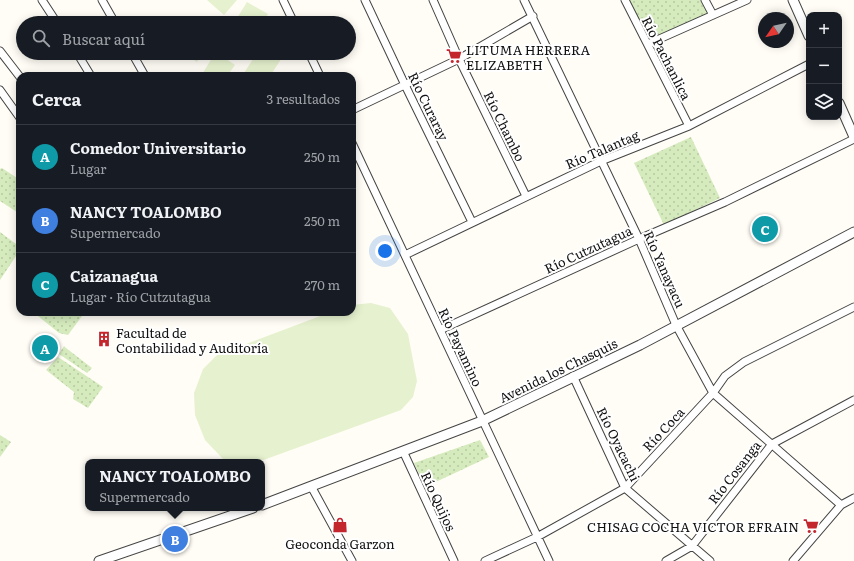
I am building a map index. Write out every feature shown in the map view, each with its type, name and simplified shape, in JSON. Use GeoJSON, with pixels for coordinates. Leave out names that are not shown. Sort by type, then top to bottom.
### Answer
{"type":"FeatureCollection","features":[{"type":"Feature","properties":{"kind":"street"},"geometry":{"type":"LineString","coordinates":[[42,0],[52,16]]}},
{"type":"Feature","properties":{"kind":"street"},"geometry":{"type":"LineString","coordinates":[[102,0],[111,16]]}},
{"type":"Feature","properties":{"kind":"street"},"geometry":{"type":"LineString","coordinates":[[283,0],[291,16]]}},
{"type":"Feature","properties":{"kind":"street","name":"Río Curaray"},"geometry":{"type":"LineString","coordinates":[[365,0],[472,222]]}},
{"type":"Feature","properties":{"kind":"street","name":"Río Chambo"},"geometry":{"type":"LineString","coordinates":[[433,0],[458,59],[526,196]]}},
{"type":"Feature","properties":{"kind":"street","name":"Río Yanayacu"},"geometry":{"type":"LineString","coordinates":[[524,0],[639,239],[676,325],[712,393],[841,505]]}},
{"type":"Feature","properties":{"kind":"street","name":"Río Pachanlica"},"geometry":{"type":"LineString","coordinates":[[625,0],[689,126]]}},
{"type":"Feature","properties":{"kind":"street"},"geometry":{"type":"LineString","coordinates":[[705,0],[713,15]]}},
{"type":"Feature","properties":{"kind":"street"},"geometry":{"type":"LineString","coordinates":[[648,44],[747,0]]}},
{"type":"Feature","properties":{"kind":"street"},"geometry":{"type":"LineString","coordinates":[[793,0],[806,29]]}},
{"type":"Feature","properties":{"kind":"street"},"geometry":{"type":"LineString","coordinates":[[356,108],[458,59],[532,16]]}},
{"type":"Feature","properties":{"kind":"street"},"geometry":{"type":"LineString","coordinates":[[0,51],[16,72]]}},
{"type":"Feature","properties":{"kind":"street"},"geometry":{"type":"LineString","coordinates":[[81,60],[89,72]]}},
{"type":"Feature","properties":{"kind":"street"},"geometry":{"type":"LineString","coordinates":[[136,60],[143,72]]}},
{"type":"Feature","properties":{"kind":"street"},"geometry":{"type":"LineString","coordinates":[[312,60],[318,72]]}},
{"type":"Feature","properties":{"kind":"street","name":"Río Talantag"},"geometry":{"type":"LineString","coordinates":[[405,255],[601,161],[689,126],[806,66]]}},
{"type":"Feature","properties":{"kind":"street"},"geometry":{"type":"LineString","coordinates":[[0,90],[16,112]]}},
{"type":"Feature","properties":{"kind":"street"},"geometry":{"type":"LineString","coordinates":[[842,110],[854,138]]}},
{"type":"Feature","properties":{"kind":"street","name":"Río Cutzutagua"},"geometry":{"type":"LineString","coordinates":[[440,330],[639,239],[725,202],[854,138]]}},
{"type":"Feature","properties":{"kind":"street","name":"Río Payamino"},"geometry":{"type":"LineString","coordinates":[[356,151],[549,561]]}},
{"type":"Feature","properties":{"kind":"street","name":"Avenida los Chasquis"},"geometry":{"type":"LineString","coordinates":[[265,503],[482,421],[640,345],[854,232]]}},
{"type":"Feature","properties":{"kind":"street","name":"Río Coca"},"geometry":{"type":"LineString","coordinates":[[485,561],[538,537],[625,488],[712,393],[725,376],[744,362],[854,307]]}},
{"type":"Feature","properties":{"kind":"street","name":"Río Oyacachi"},"geometry":{"type":"LineString","coordinates":[[573,376],[625,488],[710,561]]}},
{"type":"Feature","properties":{"kind":"street","name":"Río Cosanga"},"geometry":{"type":"LineString","coordinates":[[666,561],[692,546],[772,444],[854,400]]}},
{"type":"Feature","properties":{"kind":"street","name":"Río Quijos"},"geometry":{"type":"LineString","coordinates":[[403,451],[454,561]]}},
{"type":"Feature","properties":{"kind":"street"},"geometry":{"type":"LineString","coordinates":[[311,486],[352,561]]}},
{"type":"Feature","properties":{"kind":"street"},"geometry":{"type":"LineString","coordinates":[[793,561],[841,505],[854,498]]}},
{"type":"Feature","properties":{"kind":"street"},"geometry":{"type":"LineString","coordinates":[[99,561],[113,559],[245,511]]}},
{"type":"Feature","properties":{"kind":"green space"},"geometry":{"type":"Polygon","coordinates":[[[207,0],[237,0],[224,15],[207,0]]]}},
{"type":"Feature","properties":{"kind":"green space"},"geometry":{"type":"Polygon","coordinates":[[[628,0],[701,0],[709,14],[649,41],[628,0]]]}},
{"type":"Feature","properties":{"kind":"green space"},"geometry":{"type":"Polygon","coordinates":[[[247,2],[268,14],[267,16],[238,16],[247,2]]]}},
{"type":"Feature","properties":{"kind":"green space"},"geometry":{"type":"Polygon","coordinates":[[[211,60],[228,60],[235,65],[230,72],[203,72],[211,60]]]}},
{"type":"Feature","properties":{"kind":"green space"},"geometry":{"type":"Polygon","coordinates":[[[252,60],[280,60],[273,72],[245,72],[252,60]]]}},
{"type":"Feature","properties":{"kind":"green space"},"geometry":{"type":"Polygon","coordinates":[[[691,137],[720,198],[664,225],[634,163],[691,137]]]}},
{"type":"Feature","properties":{"kind":"green space"},"geometry":{"type":"Polygon","coordinates":[[[2,168],[16,177],[16,211],[0,201],[0,169],[2,168]]]}},
{"type":"Feature","properties":{"kind":"green space"},"geometry":{"type":"Polygon","coordinates":[[[0,232],[16,244],[16,256],[0,280],[0,232]]]}},
{"type":"Feature","properties":{"kind":"green space"},"geometry":{"type":"Polygon","coordinates":[[[371,303],[390,308],[408,334],[417,381],[413,397],[401,410],[265,459],[223,459],[205,440],[195,415],[194,393],[203,369],[217,355],[320,316],[356,316],[356,305],[371,303]]]}},
{"type":"Feature","properties":{"kind":"green space"},"geometry":{"type":"Polygon","coordinates":[[[38,316],[82,316],[68,335],[59,333],[38,316]]]}},
{"type":"Feature","properties":{"kind":"green space"},"geometry":{"type":"Polygon","coordinates":[[[64,346],[92,368],[87,373],[59,354],[64,346]]]}},
{"type":"Feature","properties":{"kind":"green space"},"geometry":{"type":"Polygon","coordinates":[[[58,357],[103,387],[88,408],[73,399],[74,392],[46,370],[58,357]]]}},
{"type":"Feature","properties":{"kind":"green space"},"geometry":{"type":"Polygon","coordinates":[[[0,435],[11,442],[0,457],[0,435]]]}},
{"type":"Feature","properties":{"kind":"green space"},"geometry":{"type":"Polygon","coordinates":[[[480,440],[489,457],[425,487],[414,463],[480,440]]]}},
{"type":"Feature","properties":{"kind":"place","name":"LITUMA HERRERA ELIZABETH"},"geometry":{"type":"Point","coordinates":[454,56]}},
{"type":"Feature","properties":{"kind":"place","name":"Caizanagua"},"geometry":{"type":"Point","coordinates":[765,229]}},
{"type":"Feature","properties":{"kind":"place","name":"Facultad de Contabilidad y Auditoría"},"geometry":{"type":"Point","coordinates":[104,339]}},
{"type":"Feature","properties":{"kind":"place","name":"Comedor Universitario"},"geometry":{"type":"Point","coordinates":[45,348]}},
{"type":"Feature","properties":{"kind":"place","name":"Geoconda Garzon"},"geometry":{"type":"Point","coordinates":[340,525]}},
{"type":"Feature","properties":{"kind":"place","name":"CHISAG COCHA VICTOR EFRAIN"},"geometry":{"type":"Point","coordinates":[811,526]}},
{"type":"Feature","properties":{"kind":"place","name":"NANCY TOALOMBO"},"geometry":{"type":"Point","coordinates":[175,539]}}]}
